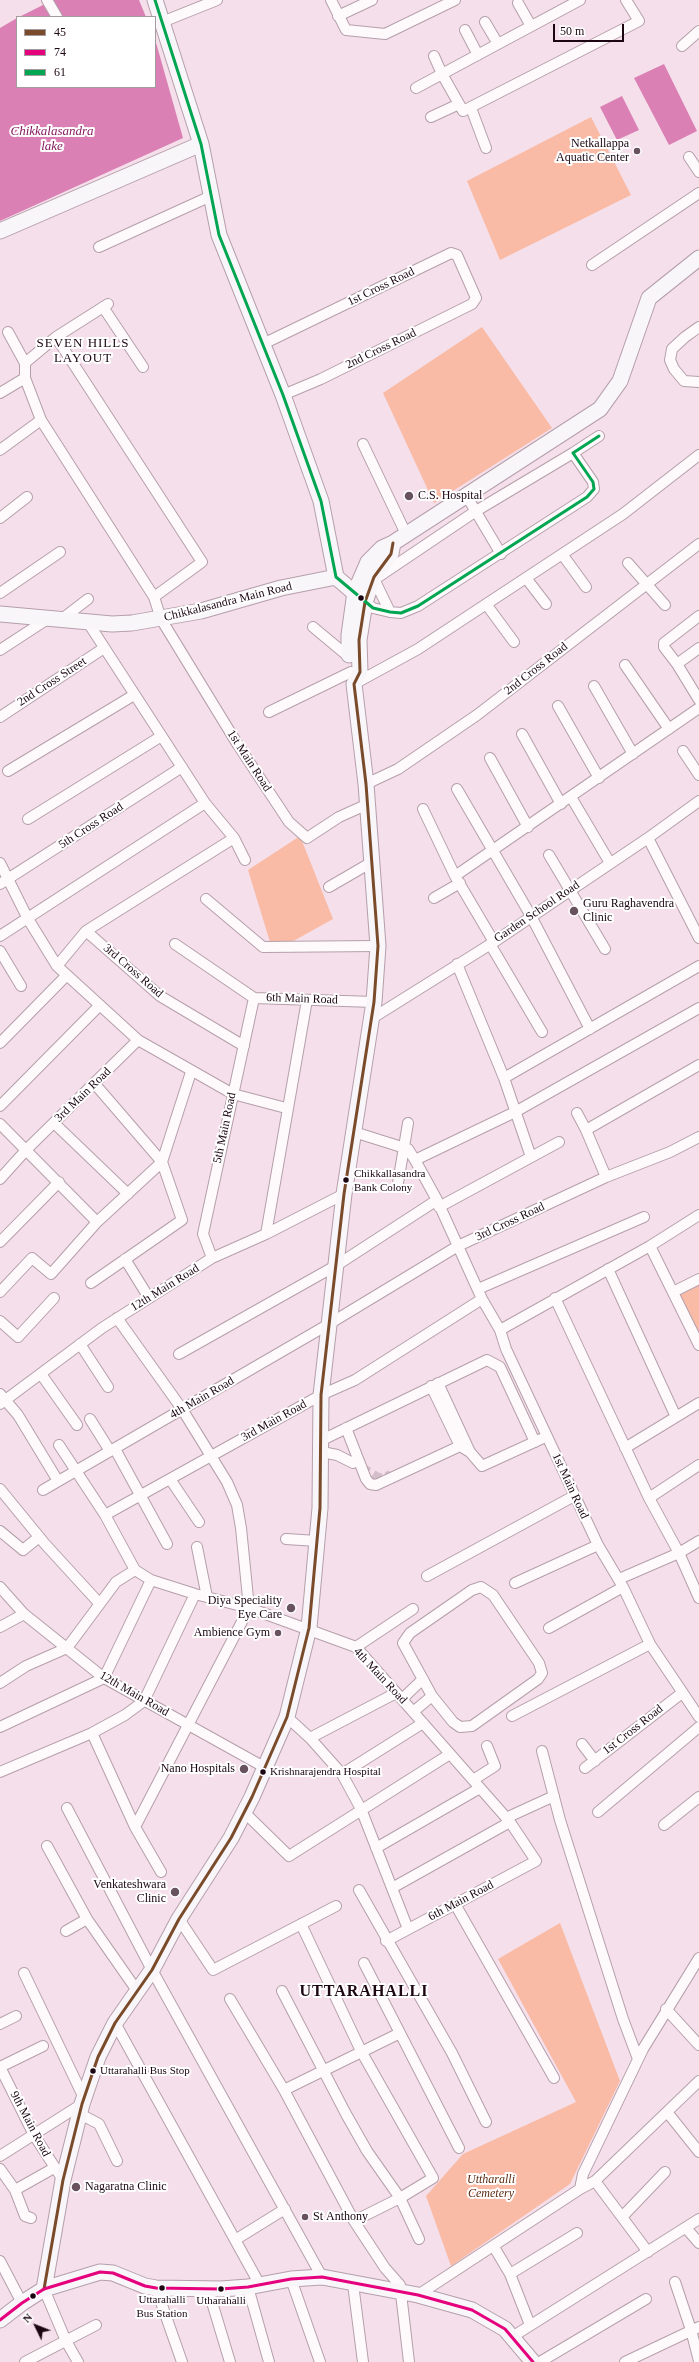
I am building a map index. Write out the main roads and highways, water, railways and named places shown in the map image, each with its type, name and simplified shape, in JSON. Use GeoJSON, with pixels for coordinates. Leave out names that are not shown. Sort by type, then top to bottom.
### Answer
{"type":"FeatureCollection","features":[{"type":"Feature","properties":{"kind":"main road"},"geometry":{"type":"LineString","coordinates":[[155,0],[201,144],[219,235],[283,395],[321,501],[336,577],[360,597]]}},
{"type":"Feature","properties":{"kind":"main road"},"geometry":{"type":"LineString","coordinates":[[0,231],[201,144]]}},
{"type":"Feature","properties":{"kind":"main road"},"geometry":{"type":"LineString","coordinates":[[44,2289],[63,2180],[82,2106],[98,2057],[115,2024],[152,1970],[179,1919],[231,1838],[244,1812],[287,1717],[309,1628],[317,1541],[322,1446],[321,1395],[337,1266],[344,1194],[374,1002],[378,946],[366,784],[354,679],[349,657],[349,635],[368,562],[382,548],[393,543],[600,408],[620,381],[649,298],[699,258]]}},
{"type":"Feature","properties":{"kind":"main road","name":"Chikkalasandra Main Road"},"geometry":{"type":"LineString","coordinates":[[0,614],[121,624],[201,612],[285,587],[336,577]]}},
{"type":"Feature","properties":{"kind":"main road"},"geometry":{"type":"LineString","coordinates":[[354,679],[360,672],[360,597]]}},
{"type":"Feature","properties":{"kind":"main road"},"geometry":{"type":"LineString","coordinates":[[0,2320],[22,2303],[44,2289],[107,2271],[145,2286],[156,2288],[208,2289],[254,2286],[291,2279],[322,2277],[401,2292],[472,2310],[505,2329],[533,2362]]}},
{"type":"Feature","properties":{"kind":"water"},"geometry":{"type":"Polygon","coordinates":[[[53,0],[139,0],[146,16],[21,16],[53,0]]]}},
{"type":"Feature","properties":{"kind":"water","name":"Chikkalasandra lake"},"geometry":{"type":"Polygon","coordinates":[[[16,19],[16,88],[156,88],[156,43],[183,138],[0,221],[0,28],[16,19]]]}},
{"type":"Feature","properties":{"kind":"water"},"geometry":{"type":"Polygon","coordinates":[[[664,64],[697,131],[669,145],[634,78],[664,64]]]}},
{"type":"Feature","properties":{"kind":"water"},"geometry":{"type":"Polygon","coordinates":[[[622,96],[639,130],[617,140],[600,107],[622,96]]]}},
{"type":"Feature","properties":{"kind":"tunnel"},"geometry":{"type":"LineString","coordinates":[[360,1467],[378,1478],[384,1478],[391,1475]]}},
{"type":"Feature","properties":{"kind":"place","name":"Netkallappa Aquatic Center"},"geometry":{"type":"Point","coordinates":[637,151]}},
{"type":"Feature","properties":{"kind":"place","name":"C.S. Hospital"},"geometry":{"type":"Point","coordinates":[409,496]}},
{"type":"Feature","properties":{"kind":"place","name":"Guru Raghavendra Clinic"},"geometry":{"type":"Point","coordinates":[574,911]}},
{"type":"Feature","properties":{"kind":"place","name":"Chikkallasandra Bank Colony"},"geometry":{"type":"Point","coordinates":[346,1180]}},
{"type":"Feature","properties":{"kind":"place","name":"Diya Speciality Eye Care"},"geometry":{"type":"Point","coordinates":[291,1608]}},
{"type":"Feature","properties":{"kind":"place","name":"Ambience Gym"},"geometry":{"type":"Point","coordinates":[278,1633]}},
{"type":"Feature","properties":{"kind":"place","name":"Nano Hospitals"},"geometry":{"type":"Point","coordinates":[244,1769]}},
{"type":"Feature","properties":{"kind":"place","name":"Krishnarajendra Hospital"},"geometry":{"type":"Point","coordinates":[263,1772]}},
{"type":"Feature","properties":{"kind":"place","name":"Venkateshwara Clinic"},"geometry":{"type":"Point","coordinates":[175,1892]}},
{"type":"Feature","properties":{"kind":"place","name":"Uttarahalli Bus Stop"},"geometry":{"type":"Point","coordinates":[93,2071]}},
{"type":"Feature","properties":{"kind":"place","name":"Nagaratna Clinic"},"geometry":{"type":"Point","coordinates":[76,2187]}},
{"type":"Feature","properties":{"kind":"place","name":"St Anthony"},"geometry":{"type":"Point","coordinates":[305,2217]}},
{"type":"Feature","properties":{"kind":"place","name":"Uttarahalli Bus Station"},"geometry":{"type":"Point","coordinates":[162,2288]}},
{"type":"Feature","properties":{"kind":"place","name":"Utharahalli"},"geometry":{"type":"Point","coordinates":[221,2289]}},
{"type":"Feature","properties":{"kind":"district","name":"SEVEN HILLS LAYOUT"},"geometry":{"type":"Point","coordinates":[83,352]}},
{"type":"Feature","properties":{"kind":"district","name":"UTTARAHALLI"},"geometry":{"type":"Point","coordinates":[364,1992]}},
{"type":"Feature","properties":{"kind":"park label","name":"Uttharalli Cemetery"},"geometry":{"type":"Point","coordinates":[491,2187]}}]}
